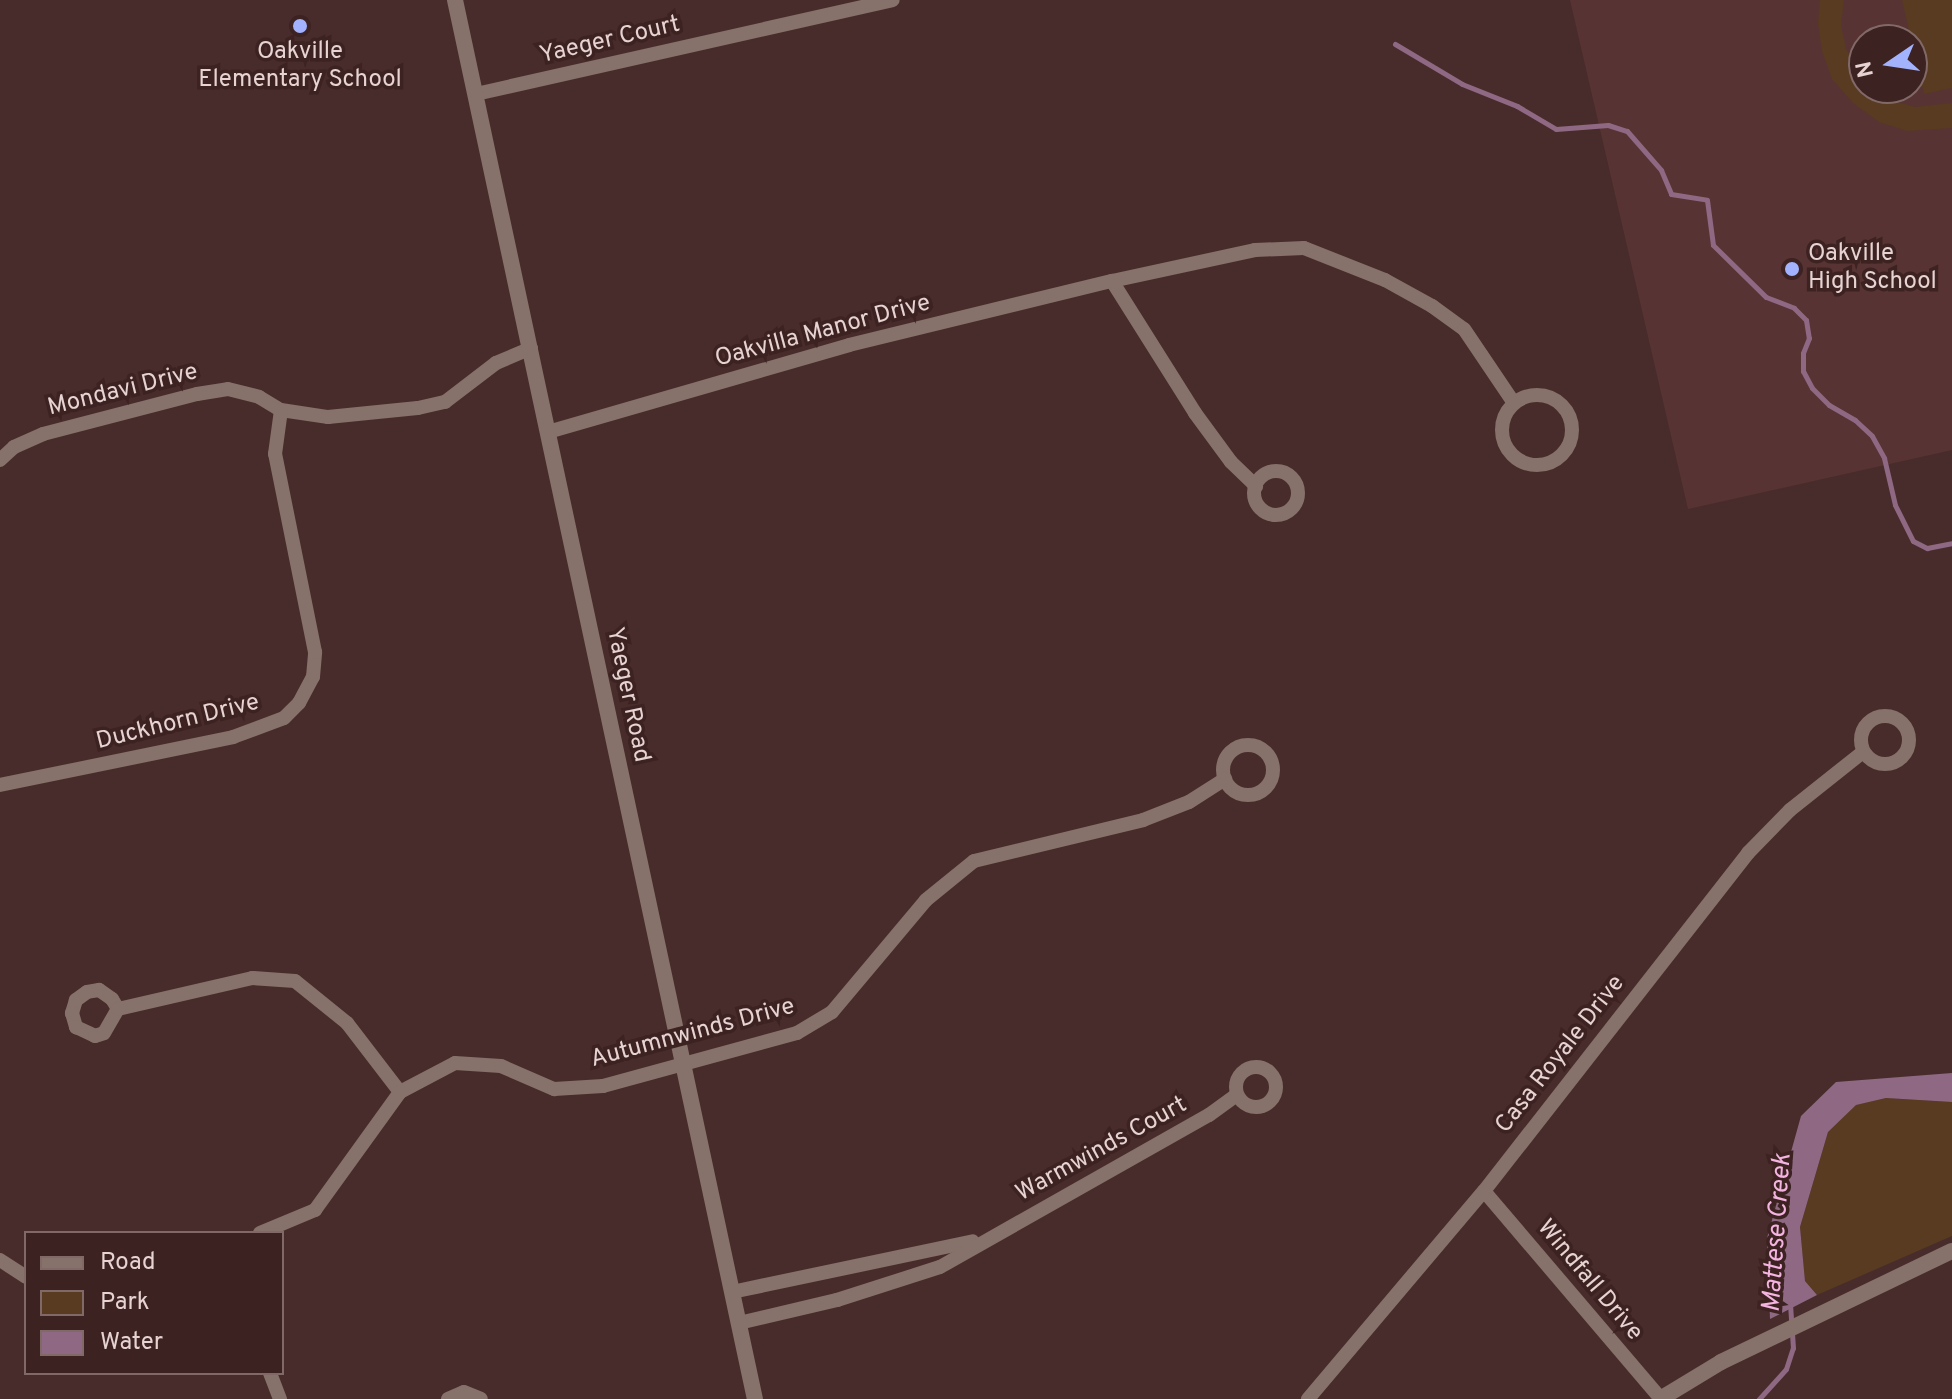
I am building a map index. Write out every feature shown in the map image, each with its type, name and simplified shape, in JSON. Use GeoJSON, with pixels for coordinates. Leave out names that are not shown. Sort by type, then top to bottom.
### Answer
{"type":"FeatureCollection","features":[{"type":"Feature","properties":{"kind":"street","name":"Yaeger Road"},"geometry":{"type":"LineString","coordinates":[[455,0],[755,1399]]}},
{"type":"Feature","properties":{"kind":"street","name":"Yaeger Court"},"geometry":{"type":"LineString","coordinates":[[476,94],[893,0]]}},
{"type":"Feature","properties":{"kind":"street","name":"Oakvilla Manor Drive"},"geometry":{"type":"LineString","coordinates":[[548,432],[849,345],[1255,250],[1304,248],[1385,280],[1453,321],[1486,358],[1514,403]]}},
{"type":"Feature","properties":{"kind":"street"},"geometry":{"type":"LineString","coordinates":[[1112,281],[1195,413],[1231,462],[1256,486]]}},
{"type":"Feature","properties":{"kind":"street","name":"Mondavi Drive"},"geometry":{"type":"LineString","coordinates":[[0,460],[14,447],[43,434],[197,394],[228,389],[259,397],[281,410],[328,417],[445,402],[496,363],[531,348]]}},
{"type":"Feature","properties":{"kind":"street"},"geometry":{"type":"LineString","coordinates":[[1529,395],[1541,395],[1562,405],[1572,426],[1568,448],[1560,457],[1538,466],[1516,460],[1508,451],[1501,429],[1503,418],[1514,403],[1529,395]]}},
{"type":"Feature","properties":{"kind":"street","name":"Duckhorn Drive"},"geometry":{"type":"LineString","coordinates":[[0,785],[233,737],[284,718],[299,703],[313,677],[315,652],[275,454],[281,410]]}},
{"type":"Feature","properties":{"kind":"street","name":"Casa Royale Drive"},"geometry":{"type":"LineString","coordinates":[[1308,1399],[1484,1191],[1748,853],[1790,810],[1863,752]]}},
{"type":"Feature","properties":{"kind":"street","name":"Autumnwinds Drive"},"geometry":{"type":"LineString","coordinates":[[265,1231],[315,1210],[400,1092],[455,1063],[501,1066],[554,1089],[603,1086],[797,1033],[832,1012],[926,900],[974,861],[1143,820],[1189,802],[1225,779]]}},
{"type":"Feature","properties":{"kind":"street"},"geometry":{"type":"LineString","coordinates":[[118,1009],[252,978],[295,981],[347,1023],[400,1092]]}},
{"type":"Feature","properties":{"kind":"street","name":"Warmwinds Court"},"geometry":{"type":"LineString","coordinates":[[739,1323],[887,1286],[940,1267],[1209,1115],[1237,1095]]}},
{"type":"Feature","properties":{"kind":"street","name":"Windfall Drive"},"geometry":{"type":"LineString","coordinates":[[1484,1191],[1660,1399]]}},
{"type":"Feature","properties":{"kind":"street","name":"Warmwinds Court"},"geometry":{"type":"LineString","coordinates":[[732,1292],[985,1239]]}},
{"type":"Feature","properties":{"kind":"street"},"geometry":{"type":"LineString","coordinates":[[1660,1399],[1721,1362],[1952,1251]]}},
{"type":"Feature","properties":{"kind":"street"},"geometry":{"type":"LineString","coordinates":[[0,1260],[24,1276]]}},
{"type":"Feature","properties":{"kind":"street"},"geometry":{"type":"LineString","coordinates":[[271,1375],[280,1399]]}},
{"type":"Feature","properties":{"kind":"street"},"geometry":{"type":"LineString","coordinates":[[448,1399],[464,1392],[481,1399]]}},
{"type":"Feature","properties":{"kind":"shaded area","name":"Oakville High School"},"geometry":{"type":"Polygon","coordinates":[[[1570,0],[1952,0],[1952,450],[1688,509],[1570,0]]]}},
{"type":"Feature","properties":{"kind":"green space"},"geometry":{"type":"Polygon","coordinates":[[[1820,0],[1844,0],[1841,25],[1848,52],[1848,97],[1832,79],[1822,51],[1818,23],[1820,0]]]}},
{"type":"Feature","properties":{"kind":"green space"},"geometry":{"type":"Polygon","coordinates":[[[1902,0],[1952,0],[1952,88],[1928,93],[1928,24],[1908,24],[1902,0]]]}},
{"type":"Feature","properties":{"kind":"green space"},"geometry":{"type":"Polygon","coordinates":[[[1952,103],[1952,128],[1907,131],[1879,122],[1854,104],[1905,104],[1915,107],[1952,103]]]}},
{"type":"Feature","properties":{"kind":"green space"},"geometry":{"type":"Polygon","coordinates":[[[1886,1098],[1952,1102],[1952,1236],[1817,1295],[1805,1281],[1800,1227],[1828,1132],[1855,1105],[1886,1098]]]}},
{"type":"Feature","properties":{"kind":"water"},"geometry":{"type":"Polygon","coordinates":[[[1952,1073],[1952,1102],[1886,1098],[1856,1105],[1828,1132],[1800,1227],[1805,1281],[1817,1295],[1770,1319],[1767,1238],[1801,1116],[1836,1082],[1952,1073]]]}},
{"type":"Feature","properties":{"kind":"waterway"},"geometry":{"type":"LineString","coordinates":[[1395,44],[1462,84],[1517,106],[1556,129],[1608,125],[1627,131],[1661,170],[1671,194],[1707,200],[1713,245],[1766,297],[1794,308],[1806,320],[1809,338],[1803,353],[1803,371],[1812,388],[1829,405],[1855,420],[1872,436],[1884,458],[1895,505],[1913,541],[1927,548],[1952,543]]}},
{"type":"Feature","properties":{"kind":"waterway","name":"Mattese Creek"},"geometry":{"type":"LineString","coordinates":[[1759,1399],[1786,1369],[1793,1348],[1790,1304]]}},
{"type":"Feature","properties":{"kind":"place","name":"Oakville Elementary School"},"geometry":{"type":"Point","coordinates":[300,26]}},
{"type":"Feature","properties":{"kind":"place","name":"Oakville High School"},"geometry":{"type":"Point","coordinates":[1792,269]}}]}
